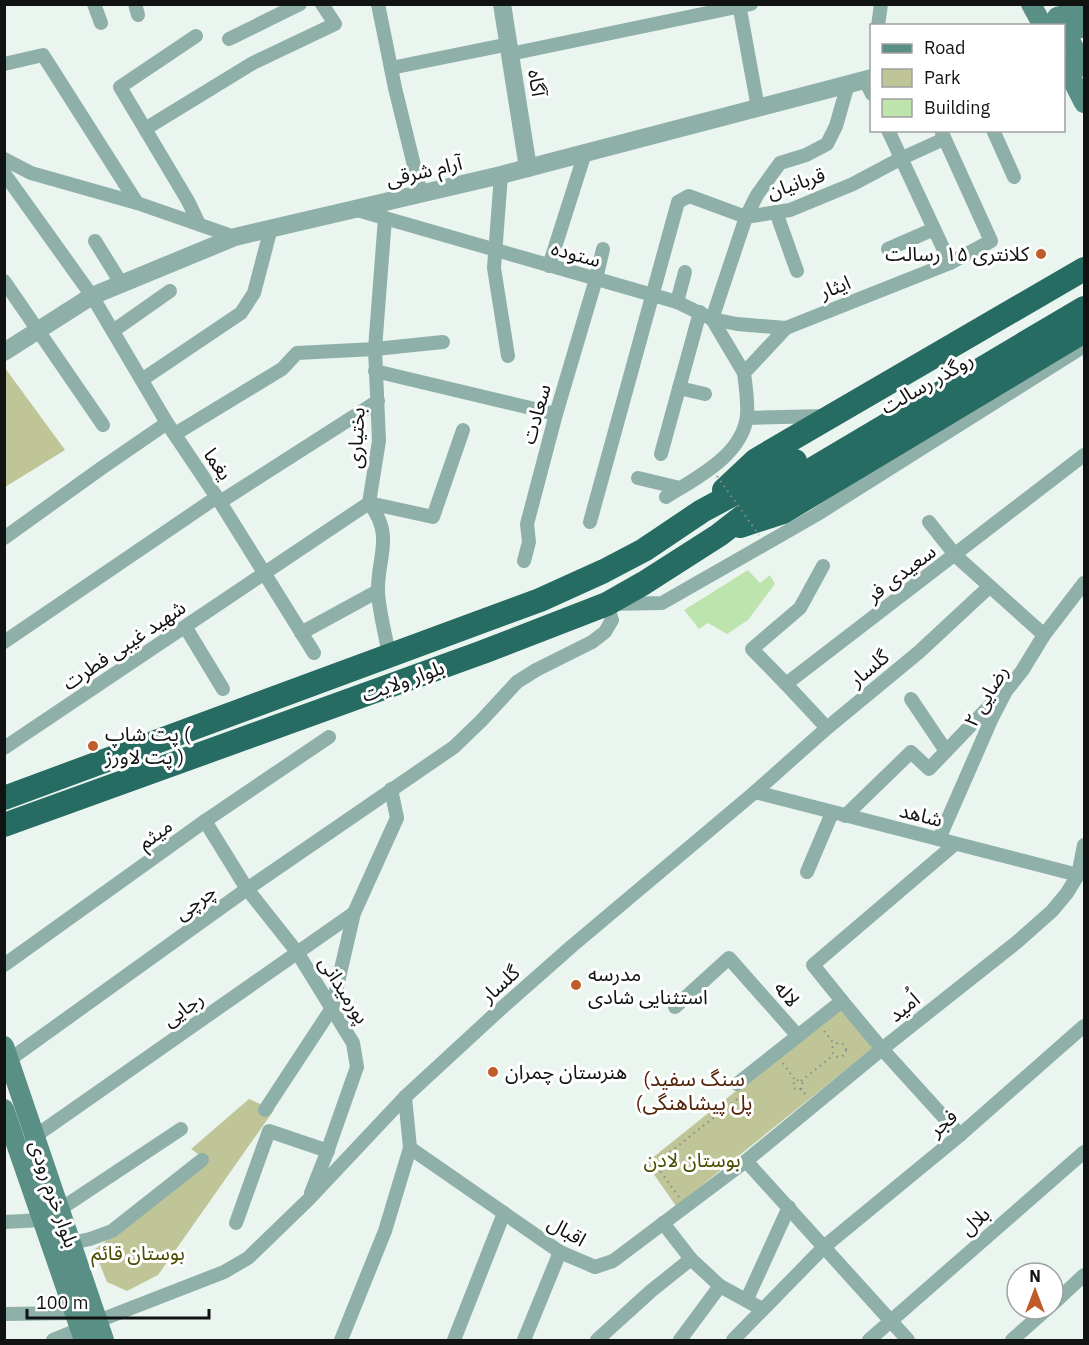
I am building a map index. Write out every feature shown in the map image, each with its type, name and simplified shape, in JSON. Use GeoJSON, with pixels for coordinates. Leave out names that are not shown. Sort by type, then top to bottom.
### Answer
{"type":"FeatureCollection","features":[{"type":"Feature","properties":{"kind":"highway"},"geometry":{"type":"LineString","coordinates":[[702,511],[756,460],[1084,276]]}},
{"type":"Feature","properties":{"kind":"highway","name":"روگذر رسالت"},"geometry":{"type":"LineString","coordinates":[[773,483],[1084,276]]}},
{"type":"Feature","properties":{"kind":"highway","name":"روگذر رسالت"},"geometry":{"type":"LineString","coordinates":[[773,483],[1084,308]]}},
{"type":"Feature","properties":{"kind":"highway"},"geometry":{"type":"LineString","coordinates":[[719,535],[783,512],[1084,331]]}},
{"type":"Feature","properties":{"kind":"highway","name":"بلوار ولایت"},"geometry":{"type":"LineString","coordinates":[[4,798],[540,600],[644,550],[702,511],[773,483]]}},
{"type":"Feature","properties":{"kind":"highway","name":"بلوار ولایت"},"geometry":{"type":"LineString","coordinates":[[4,825],[483,652],[607,604],[719,535],[773,483]]}},
{"type":"Feature","properties":{"kind":"main road"},"geometry":{"type":"LineString","coordinates":[[1031,4],[1061,23],[1084,10]]}},
{"type":"Feature","properties":{"kind":"main road"},"geometry":{"type":"LineString","coordinates":[[1065,31],[1084,67]]}},
{"type":"Feature","properties":{"kind":"main road"},"geometry":{"type":"LineString","coordinates":[[1065,66],[1084,103]]}},
{"type":"Feature","properties":{"kind":"main road","name":"بلوار خرم رودی"},"geometry":{"type":"LineString","coordinates":[[7,1053],[71,1243],[84,1326]]}},
{"type":"Feature","properties":{"kind":"main road","name":"بلوار خرم رودی"},"geometry":{"type":"LineString","coordinates":[[6,1121],[84,1326],[104,1341]]}},
{"type":"Feature","properties":{"kind":"street"},"geometry":{"type":"LineString","coordinates":[[94,4],[101,23]]}},
{"type":"Feature","properties":{"kind":"street"},"geometry":{"type":"LineString","coordinates":[[229,39],[300,4]]}},
{"type":"Feature","properties":{"kind":"street"},"geometry":{"type":"LineString","coordinates":[[145,129],[253,63],[335,24],[322,4]]}},
{"type":"Feature","properties":{"kind":"street"},"geometry":{"type":"LineString","coordinates":[[378,4],[421,194]]}},
{"type":"Feature","properties":{"kind":"street","name":"آگاه"},"geometry":{"type":"LineString","coordinates":[[502,4],[528,168]]}},
{"type":"Feature","properties":{"kind":"street"},"geometry":{"type":"LineString","coordinates":[[878,24],[881,4]]}},
{"type":"Feature","properties":{"kind":"street"},"geometry":{"type":"LineString","coordinates":[[391,68],[509,49],[743,5],[758,108]]}},
{"type":"Feature","properties":{"kind":"street"},"geometry":{"type":"LineString","coordinates":[[196,36],[120,87],[188,201],[199,224]]}},
{"type":"Feature","properties":{"kind":"street"},"geometry":{"type":"LineString","coordinates":[[4,64],[43,55],[137,203]]}},
{"type":"Feature","properties":{"kind":"street"},"geometry":{"type":"LineString","coordinates":[[661,454],[679,388],[746,216],[767,179],[780,163],[806,155],[827,144],[864,84]]}},
{"type":"Feature","properties":{"kind":"street","name":"آرام شرقی"},"geometry":{"type":"LineString","coordinates":[[4,352],[92,296],[235,237],[501,175],[758,108],[864,84]]}},
{"type":"Feature","properties":{"kind":"street"},"geometry":{"type":"LineString","coordinates":[[889,132],[950,263]]}},
{"type":"Feature","properties":{"kind":"street"},"geometry":{"type":"LineString","coordinates":[[994,132],[1014,177]]}},
{"type":"Feature","properties":{"kind":"street","name":"قربانیان"},"geometry":{"type":"LineString","coordinates":[[590,522],[678,202],[689,196],[746,216],[790,210],[853,184],[943,135]]}},
{"type":"Feature","properties":{"kind":"street","name":"ایثار"},"geometry":{"type":"LineString","coordinates":[[744,373],[786,328],[950,263],[991,241],[943,135]]}},
{"type":"Feature","properties":{"kind":"street"},"geometry":{"type":"LineString","coordinates":[[549,266],[585,153]]}},
{"type":"Feature","properties":{"kind":"street"},"geometry":{"type":"LineString","coordinates":[[4,159],[31,173],[137,203],[235,237]]}},
{"type":"Feature","properties":{"kind":"street","name":"یغما"},"geometry":{"type":"LineString","coordinates":[[4,173],[92,296],[171,429],[314,653]]}},
{"type":"Feature","properties":{"kind":"street"},"geometry":{"type":"LineString","coordinates":[[501,175],[494,268],[508,356]]}},
{"type":"Feature","properties":{"kind":"street","name":"ستوده"},"geometry":{"type":"LineString","coordinates":[[357,210],[677,302],[706,315],[737,324],[786,328]]}},
{"type":"Feature","properties":{"kind":"street"},"geometry":{"type":"LineString","coordinates":[[776,212],[797,271]]}},
{"type":"Feature","properties":{"kind":"street","name":"بختیاری"},"geometry":{"type":"LineString","coordinates":[[369,503],[379,441],[375,349],[385,218]]}},
{"type":"Feature","properties":{"kind":"street"},"geometry":{"type":"LineString","coordinates":[[143,379],[241,313],[254,293],[271,228]]}},
{"type":"Feature","properties":{"kind":"street"},"geometry":{"type":"LineString","coordinates":[[888,249],[934,229]]}},
{"type":"Feature","properties":{"kind":"street"},"geometry":{"type":"LineString","coordinates":[[95,241],[121,283]]}},
{"type":"Feature","properties":{"kind":"street","name":"سعادت"},"geometry":{"type":"LineString","coordinates":[[525,561],[529,542],[527,524],[603,249]]}},
{"type":"Feature","properties":{"kind":"street"},"geometry":{"type":"LineString","coordinates":[[677,302],[685,272]]}},
{"type":"Feature","properties":{"kind":"street"},"geometry":{"type":"LineString","coordinates":[[4,281],[104,425]]}},
{"type":"Feature","properties":{"kind":"street"},"geometry":{"type":"LineString","coordinates":[[112,331],[170,291]]}},
{"type":"Feature","properties":{"kind":"street"},"geometry":{"type":"LineString","coordinates":[[666,497],[720,462],[737,440],[747,418],[747,390],[744,373],[706,315]]}},
{"type":"Feature","properties":{"kind":"street"},"geometry":{"type":"LineString","coordinates":[[4,538],[103,466],[282,369],[297,353],[375,349],[443,342]]}},
{"type":"Feature","properties":{"kind":"street"},"geometry":{"type":"LineString","coordinates":[[607,604],[662,603],[816,515],[1084,346]]}},
{"type":"Feature","properties":{"kind":"street"},"geometry":{"type":"LineString","coordinates":[[375,371],[556,414]]}},
{"type":"Feature","properties":{"kind":"street"},"geometry":{"type":"LineString","coordinates":[[679,388],[705,394]]}},
{"type":"Feature","properties":{"kind":"street"},"geometry":{"type":"LineString","coordinates":[[4,642],[218,500],[378,401]]}},
{"type":"Feature","properties":{"kind":"street"},"geometry":{"type":"LineString","coordinates":[[747,418],[833,415]]}},
{"type":"Feature","properties":{"kind":"street"},"geometry":{"type":"LineString","coordinates":[[369,503],[433,517],[463,430]]}},
{"type":"Feature","properties":{"kind":"street","name":"سعیدی فر"},"geometry":{"type":"LineString","coordinates":[[786,684],[956,556],[1084,455]]}},
{"type":"Feature","properties":{"kind":"street"},"geometry":{"type":"LineString","coordinates":[[638,478],[680,488]]}},
{"type":"Feature","properties":{"kind":"street"},"geometry":{"type":"LineString","coordinates":[[369,503],[375,510],[384,540],[378,591],[389,656]]}},
{"type":"Feature","properties":{"kind":"street","name":"شهید غیبی فطرت"},"geometry":{"type":"LineString","coordinates":[[4,748],[369,503]]}},
{"type":"Feature","properties":{"kind":"street"},"geometry":{"type":"LineString","coordinates":[[929,522],[956,556],[1044,635]]}},
{"type":"Feature","properties":{"kind":"street"},"geometry":{"type":"LineString","coordinates":[[823,566],[800,608],[752,649],[827,728]]}},
{"type":"Feature","properties":{"kind":"street","name":"رضایی ۲"},"geometry":{"type":"LineString","coordinates":[[939,839],[992,718],[1006,692],[1044,635],[1084,583]]}},
{"type":"Feature","properties":{"kind":"street","name":"گلسار"},"geometry":{"type":"LineString","coordinates":[[53,1341],[84,1326],[224,1272],[248,1258],[308,1200],[405,1097],[572,946],[918,652],[989,587]]}},
{"type":"Feature","properties":{"kind":"street"},"geometry":{"type":"LineString","coordinates":[[301,633],[378,591]]}},
{"type":"Feature","properties":{"kind":"street","name":"چرچی"},"geometry":{"type":"LineString","coordinates":[[7,1053],[454,747],[516,682],[592,642],[605,632],[612,620],[607,604]]}},
{"type":"Feature","properties":{"kind":"street"},"geometry":{"type":"LineString","coordinates":[[186,628],[223,689]]}},
{"type":"Feature","properties":{"kind":"street"},"geometry":{"type":"LineString","coordinates":[[807,872],[838,815],[911,752],[929,769],[1022,671]]}},
{"type":"Feature","properties":{"kind":"street"},"geometry":{"type":"LineString","coordinates":[[910,699],[945,750]]}},
{"type":"Feature","properties":{"kind":"street","name":"میثم"},"geometry":{"type":"LineString","coordinates":[[4,965],[205,821],[329,737]]}},
{"type":"Feature","properties":{"kind":"street"},"geometry":{"type":"LineString","coordinates":[[265,1110],[332,1008],[354,913],[397,818],[391,789]]}},
{"type":"Feature","properties":{"kind":"street","name":"شاهد"},"geometry":{"type":"LineString","coordinates":[[755,792],[1078,875]]}},
{"type":"Feature","properties":{"kind":"street","name":"پورمیدانی"},"geometry":{"type":"LineString","coordinates":[[205,821],[247,889],[297,952],[354,1043],[357,1067],[328,1151],[308,1200]]}},
{"type":"Feature","properties":{"kind":"street","name":"لاله"},"geometry":{"type":"LineString","coordinates":[[675,1007],[729,958],[798,1036],[815,1020],[842,1001],[813,965],[956,844]]}},
{"type":"Feature","properties":{"kind":"street"},"geometry":{"type":"LineString","coordinates":[[1078,875],[1084,845]]}},
{"type":"Feature","properties":{"kind":"street","name":"اُمید"},"geometry":{"type":"LineString","coordinates":[[746,1161],[1029,931],[1060,903],[1078,875]]}},
{"type":"Feature","properties":{"kind":"street","name":"رجایی"},"geometry":{"type":"LineString","coordinates":[[34,1137],[354,913]]}},
{"type":"Feature","properties":{"kind":"street"},"geometry":{"type":"LineString","coordinates":[[842,1001],[960,1135]]}},
{"type":"Feature","properties":{"kind":"street","name":"فجر"},"geometry":{"type":"LineString","coordinates":[[733,1341],[825,1246],[960,1135],[1084,1026]]}},
{"type":"Feature","properties":{"kind":"street"},"geometry":{"type":"LineString","coordinates":[[742,1088],[798,1036]]}},
{"type":"Feature","properties":{"kind":"street"},"geometry":{"type":"LineString","coordinates":[[341,1341],[386,1231],[410,1148],[405,1097]]}},
{"type":"Feature","properties":{"kind":"street"},"geometry":{"type":"LineString","coordinates":[[59,1210],[181,1129]]}},
{"type":"Feature","properties":{"kind":"street"},"geometry":{"type":"LineString","coordinates":[[236,1223],[269,1131],[328,1151]]}},
{"type":"Feature","properties":{"kind":"street","name":"اقبال"},"geometry":{"type":"LineString","coordinates":[[410,1148],[560,1252],[588,1266],[601,1267],[613,1261],[746,1161]]}},
{"type":"Feature","properties":{"kind":"street","name":"بلال"},"geometry":{"type":"LineString","coordinates":[[869,1341],[1084,1152]]}},
{"type":"Feature","properties":{"kind":"street"},"geometry":{"type":"LineString","coordinates":[[71,1243],[103,1235],[119,1226],[202,1160]]}},
{"type":"Feature","properties":{"kind":"street"},"geometry":{"type":"LineString","coordinates":[[746,1161],[825,1246],[908,1341]]}},
{"type":"Feature","properties":{"kind":"street"},"geometry":{"type":"LineString","coordinates":[[747,1299],[789,1207]]}},
{"type":"Feature","properties":{"kind":"street"},"geometry":{"type":"LineString","coordinates":[[454,1341],[504,1213]]}},
{"type":"Feature","properties":{"kind":"street"},"geometry":{"type":"LineString","coordinates":[[4,1222],[42,1220]]}},
{"type":"Feature","properties":{"kind":"street"},"geometry":{"type":"LineString","coordinates":[[663,1223],[692,1259],[720,1286],[762,1309]]}},
{"type":"Feature","properties":{"kind":"street"},"geometry":{"type":"LineString","coordinates":[[524,1341],[560,1252]]}},
{"type":"Feature","properties":{"kind":"street"},"geometry":{"type":"LineString","coordinates":[[597,1341],[651,1291],[692,1259]]}},
{"type":"Feature","properties":{"kind":"street"},"geometry":{"type":"LineString","coordinates":[[1065,1293],[1084,1275]]}},
{"type":"Feature","properties":{"kind":"street"},"geometry":{"type":"LineString","coordinates":[[680,1341],[720,1286]]}},
{"type":"Feature","properties":{"kind":"street"},"geometry":{"type":"LineString","coordinates":[[4,1314],[84,1326]]}},
{"type":"Feature","properties":{"kind":"street"},"geometry":{"type":"LineString","coordinates":[[1012,1341],[1034,1321]]}},
{"type":"Feature","properties":{"kind":"path"},"geometry":{"type":"LineString","coordinates":[[717,476],[759,535]]}},
{"type":"Feature","properties":{"kind":"path"},"geometry":{"type":"LineString","coordinates":[[815,1020],[835,1045]]}},
{"type":"Feature","properties":{"kind":"path"},"geometry":{"type":"LineString","coordinates":[[783,1063],[795,1080],[801,1081],[834,1055],[843,1056],[846,1051],[843,1045],[835,1045]]}},
{"type":"Feature","properties":{"kind":"path"},"geometry":{"type":"LineString","coordinates":[[834,1055],[835,1045]]}},
{"type":"Feature","properties":{"kind":"path"},"geometry":{"type":"LineString","coordinates":[[795,1080],[793,1086],[798,1090],[802,1087],[801,1081]]}},
{"type":"Feature","properties":{"kind":"path"},"geometry":{"type":"LineString","coordinates":[[685,1206],[655,1164],[742,1088]]}},
{"type":"Feature","properties":{"kind":"green space"},"geometry":{"type":"Polygon","coordinates":[[[4,369],[65,450],[5,487],[4,369]]]}},
{"type":"Feature","properties":{"kind":"green space","name":"بوستان لادن"},"geometry":{"type":"Polygon","coordinates":[[[841,1007],[873,1048],[676,1206],[646,1163],[841,1007]]]}},
{"type":"Feature","properties":{"kind":"green space","name":"بوستان قائم"},"geometry":{"type":"Polygon","coordinates":[[[249,1099],[274,1110],[158,1275],[127,1291],[107,1282],[94,1250],[209,1162],[191,1149],[249,1099]]]}},
{"type":"Feature","properties":{"kind":"building"},"geometry":{"type":"Polygon","coordinates":[[[748,570],[760,583],[770,575],[775,584],[748,620],[727,634],[708,623],[699,629],[684,610],[748,570]]]}},
{"type":"Feature","properties":{"kind":"place","name":"کلانتری ۱۵ رسالت"},"geometry":{"type":"Point","coordinates":[1041,254]}},
{"type":"Feature","properties":{"kind":"place","name":"پت شاپ ( پت لاورز )"},"geometry":{"type":"Point","coordinates":[93,746]}},
{"type":"Feature","properties":{"kind":"place","name":"مدرسه استثنایی شادی"},"geometry":{"type":"Point","coordinates":[576,985]}},
{"type":"Feature","properties":{"kind":"place","name":"هنرستان چمران"},"geometry":{"type":"Point","coordinates":[493,1072]}},
{"type":"Feature","properties":{"kind":"district","name":"(سنگ سفید (پل پیشاهنگی"},"geometry":{"type":"Point","coordinates":[694,1091]}}]}
